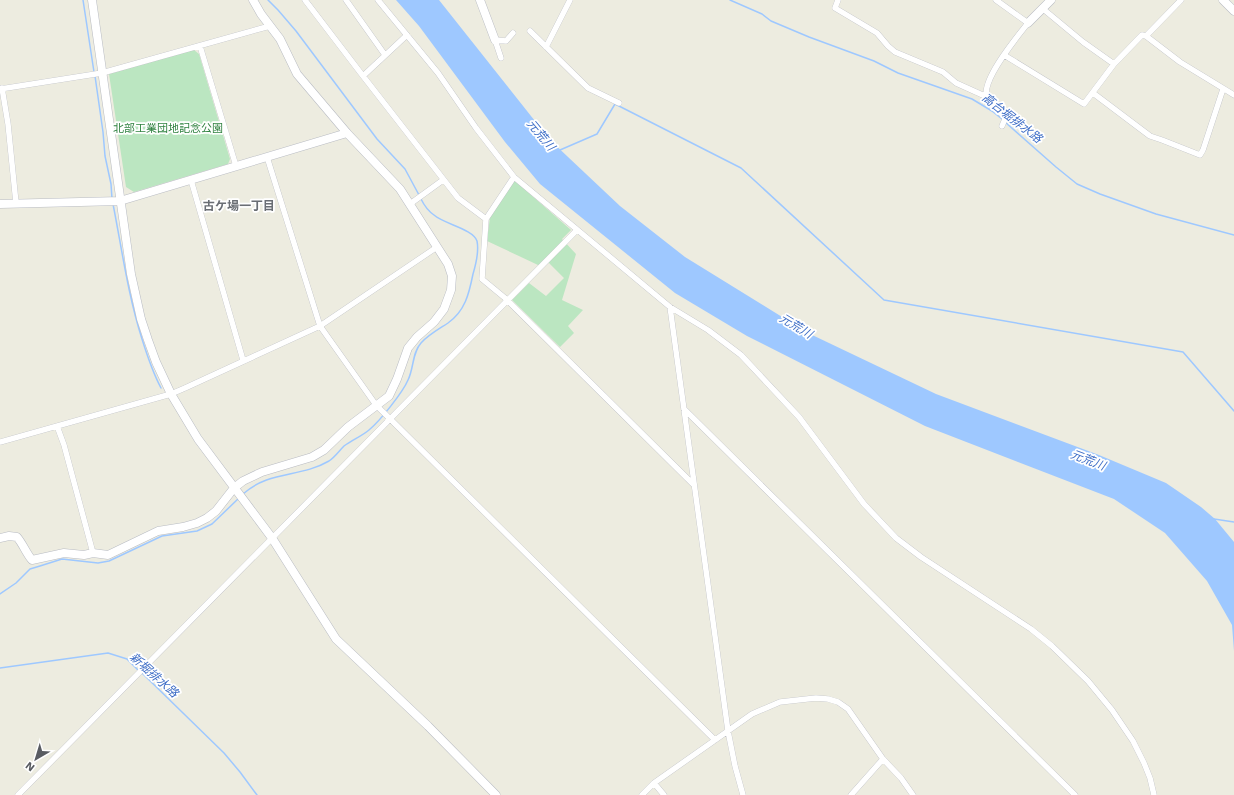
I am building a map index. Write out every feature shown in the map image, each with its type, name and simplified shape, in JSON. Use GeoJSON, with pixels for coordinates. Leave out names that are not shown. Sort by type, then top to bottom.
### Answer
{"type":"FeatureCollection","features":[{"type":"Feature","properties":{"kind":"street"},"geometry":{"type":"LineString","coordinates":[[92,0],[131,274],[141,319],[156,362],[178,408],[198,439],[272,538],[336,639],[428,726],[496,795]]}},
{"type":"Feature","properties":{"kind":"street"},"geometry":{"type":"LineString","coordinates":[[0,538],[9,536],[17,537],[32,560],[64,553],[93,553],[108,555],[158,531],[183,527],[207,518],[216,511],[234,488],[243,481],[262,472],[312,457],[324,450],[348,427],[389,396],[398,379],[408,348],[417,337],[434,322],[444,308],[451,290],[452,276],[448,264],[400,190],[347,133],[297,74],[280,39],[261,14],[253,0]]}},
{"type":"Feature","properties":{"kind":"street"},"geometry":{"type":"LineString","coordinates":[[305,0],[443,180],[458,198],[486,219]]}},
{"type":"Feature","properties":{"kind":"street"},"geometry":{"type":"LineString","coordinates":[[346,0],[386,55]]}},
{"type":"Feature","properties":{"kind":"street"},"geometry":{"type":"LineString","coordinates":[[378,0],[438,73],[476,128],[514,177],[670,307],[708,330],[741,355],[799,417],[864,504],[896,538],[921,557],[1031,629],[1052,646],[1088,681],[1112,710],[1133,741],[1146,768],[1154,795]]}},
{"type":"Feature","properties":{"kind":"street"},"geometry":{"type":"LineString","coordinates":[[480,0],[501,58]]}},
{"type":"Feature","properties":{"kind":"street"},"geometry":{"type":"LineString","coordinates":[[546,47],[570,0]]}},
{"type":"Feature","properties":{"kind":"street"},"geometry":{"type":"LineString","coordinates":[[838,0],[835,8],[877,33],[895,52],[943,72],[956,83],[987,97]]}},
{"type":"Feature","properties":{"kind":"street"},"geometry":{"type":"LineString","coordinates":[[996,0],[1028,23]]}},
{"type":"Feature","properties":{"kind":"street"},"geometry":{"type":"LineString","coordinates":[[1002,126],[1005,119],[1004,116],[990,104],[987,97],[986,92],[990,78],[1004,55],[1028,23],[1051,0]]}},
{"type":"Feature","properties":{"kind":"street"},"geometry":{"type":"LineString","coordinates":[[1146,36],[1181,0]]}},
{"type":"Feature","properties":{"kind":"street"},"geometry":{"type":"LineString","coordinates":[[1223,0],[1234,11]]}},
{"type":"Feature","properties":{"kind":"street"},"geometry":{"type":"LineString","coordinates":[[1042,8],[1083,42],[1114,64]]}},
{"type":"Feature","properties":{"kind":"street"},"geometry":{"type":"LineString","coordinates":[[16,204],[8,124],[1,89],[102,73],[270,26]]}},
{"type":"Feature","properties":{"kind":"street"},"geometry":{"type":"LineString","coordinates":[[530,31],[588,88],[619,103]]}},
{"type":"Feature","properties":{"kind":"street"},"geometry":{"type":"LineString","coordinates":[[495,40],[506,41],[514,33]]}},
{"type":"Feature","properties":{"kind":"street"},"geometry":{"type":"LineString","coordinates":[[1004,55],[1084,104],[1114,64],[1142,34],[1180,62],[1234,95]]}},
{"type":"Feature","properties":{"kind":"street"},"geometry":{"type":"LineString","coordinates":[[363,76],[407,35]]}},
{"type":"Feature","properties":{"kind":"street"},"geometry":{"type":"LineString","coordinates":[[200,46],[236,166]]}},
{"type":"Feature","properties":{"kind":"street"},"geometry":{"type":"LineString","coordinates":[[1093,93],[1150,136],[1200,155],[1223,89]]}},
{"type":"Feature","properties":{"kind":"street"},"geometry":{"type":"LineString","coordinates":[[0,204],[120,202],[267,156],[347,133]]}},
{"type":"Feature","properties":{"kind":"street"},"geometry":{"type":"LineString","coordinates":[[267,156],[320,326],[376,405],[715,740]]}},
{"type":"Feature","properties":{"kind":"street"},"geometry":{"type":"LineString","coordinates":[[514,177],[486,219],[482,279],[507,300],[694,485]]}},
{"type":"Feature","properties":{"kind":"street"},"geometry":{"type":"LineString","coordinates":[[191,180],[243,360]]}},
{"type":"Feature","properties":{"kind":"street"},"geometry":{"type":"LineString","coordinates":[[410,204],[443,180]]}},
{"type":"Feature","properties":{"kind":"street"},"geometry":{"type":"LineString","coordinates":[[18,795],[576,230]]}},
{"type":"Feature","properties":{"kind":"street"},"geometry":{"type":"LineString","coordinates":[[0,442],[171,394],[320,326],[437,247]]}},
{"type":"Feature","properties":{"kind":"street"},"geometry":{"type":"LineString","coordinates":[[670,307],[728,731],[743,795]]}},
{"type":"Feature","properties":{"kind":"street"},"geometry":{"type":"LineString","coordinates":[[684,409],[1074,795]]}},
{"type":"Feature","properties":{"kind":"street"},"geometry":{"type":"LineString","coordinates":[[57,426],[66,452],[93,553]]}},
{"type":"Feature","properties":{"kind":"street"},"geometry":{"type":"LineString","coordinates":[[642,795],[654,783],[752,714],[780,702],[828,698],[838,702],[848,709],[883,759],[901,778],[914,795]]}},
{"type":"Feature","properties":{"kind":"street"},"geometry":{"type":"LineString","coordinates":[[851,795],[883,759]]}},
{"type":"Feature","properties":{"kind":"street"},"geometry":{"type":"LineString","coordinates":[[654,783],[664,795]]}},
{"type":"Feature","properties":{"kind":"green space","name":"北部工業団地記念公園"},"geometry":{"type":"Polygon","coordinates":[[[194,50],[199,54],[230,159],[228,164],[134,192],[126,187],[109,74],[194,50]]]}},
{"type":"Feature","properties":{"kind":"green space"},"geometry":{"type":"Polygon","coordinates":[[[514,180],[571,230],[562,239],[576,254],[562,300],[583,310],[568,326],[574,333],[560,347],[512,300],[529,283],[546,296],[564,278],[549,263],[538,265],[487,241],[490,217],[514,180]]]}},
{"type":"Feature","properties":{"kind":"water","name":"元荒川"},"geometry":{"type":"Polygon","coordinates":[[[396,0],[439,0],[550,140],[620,206],[685,257],[808,333],[936,394],[1099,455],[1166,483],[1201,507],[1215,519],[1234,542],[1234,651],[1232,625],[1207,581],[1165,533],[1114,499],[925,426],[747,336],[675,293],[540,184],[505,142],[419,26],[396,0]]]}},
{"type":"Feature","properties":{"kind":"waterway"},"geometry":{"type":"LineString","coordinates":[[83,0],[94,72]]}},
{"type":"Feature","properties":{"kind":"waterway"},"geometry":{"type":"LineString","coordinates":[[268,0],[296,31],[377,139],[405,169],[419,195]]}},
{"type":"Feature","properties":{"kind":"waterway","name":"高台堀排水路"},"geometry":{"type":"LineString","coordinates":[[730,0],[762,14],[771,21],[809,37],[874,61],[898,73],[972,99],[1002,119]]}},
{"type":"Feature","properties":{"kind":"waterway"},"geometry":{"type":"LineString","coordinates":[[95,76],[112,199]]}},
{"type":"Feature","properties":{"kind":"waterway","name":"元荒川"},"geometry":{"type":"LineString","coordinates":[[560,150],[597,134],[615,104],[741,168],[884,300],[1183,352],[1234,411]]}},
{"type":"Feature","properties":{"kind":"waterway","name":"高台堀排水路"},"geometry":{"type":"LineString","coordinates":[[1005,122],[1077,184],[1156,214],[1234,235]]}},
{"type":"Feature","properties":{"kind":"waterway"},"geometry":{"type":"LineString","coordinates":[[243,494],[253,486],[274,477],[307,470],[329,461],[344,446],[374,426],[396,399],[405,385],[410,375],[416,351],[421,343],[459,313],[468,295],[476,262],[478,249],[477,241],[470,233],[432,213],[426,208],[421,199]]}},
{"type":"Feature","properties":{"kind":"waterway"},"geometry":{"type":"LineString","coordinates":[[113,204],[129,289],[137,322],[150,364],[161,388]]}},
{"type":"Feature","properties":{"kind":"waterway"},"geometry":{"type":"LineString","coordinates":[[0,594],[16,583],[30,569],[62,559],[98,563],[109,561],[162,536],[197,531],[212,524],[239,498]]}},
{"type":"Feature","properties":{"kind":"waterway"},"geometry":{"type":"LineString","coordinates":[[1214,519],[1234,522]]}},
{"type":"Feature","properties":{"kind":"waterway","name":"新堀排水路"},"geometry":{"type":"LineString","coordinates":[[0,668],[108,653],[127,659],[139,671]]}},
{"type":"Feature","properties":{"kind":"waterway","name":"新堀排水路"},"geometry":{"type":"LineString","coordinates":[[142,673],[224,753],[257,795]]}},
{"type":"Feature","properties":{"kind":"district","name":"古ケ場一丁目"},"geometry":{"type":"Point","coordinates":[239,206]}}]}
